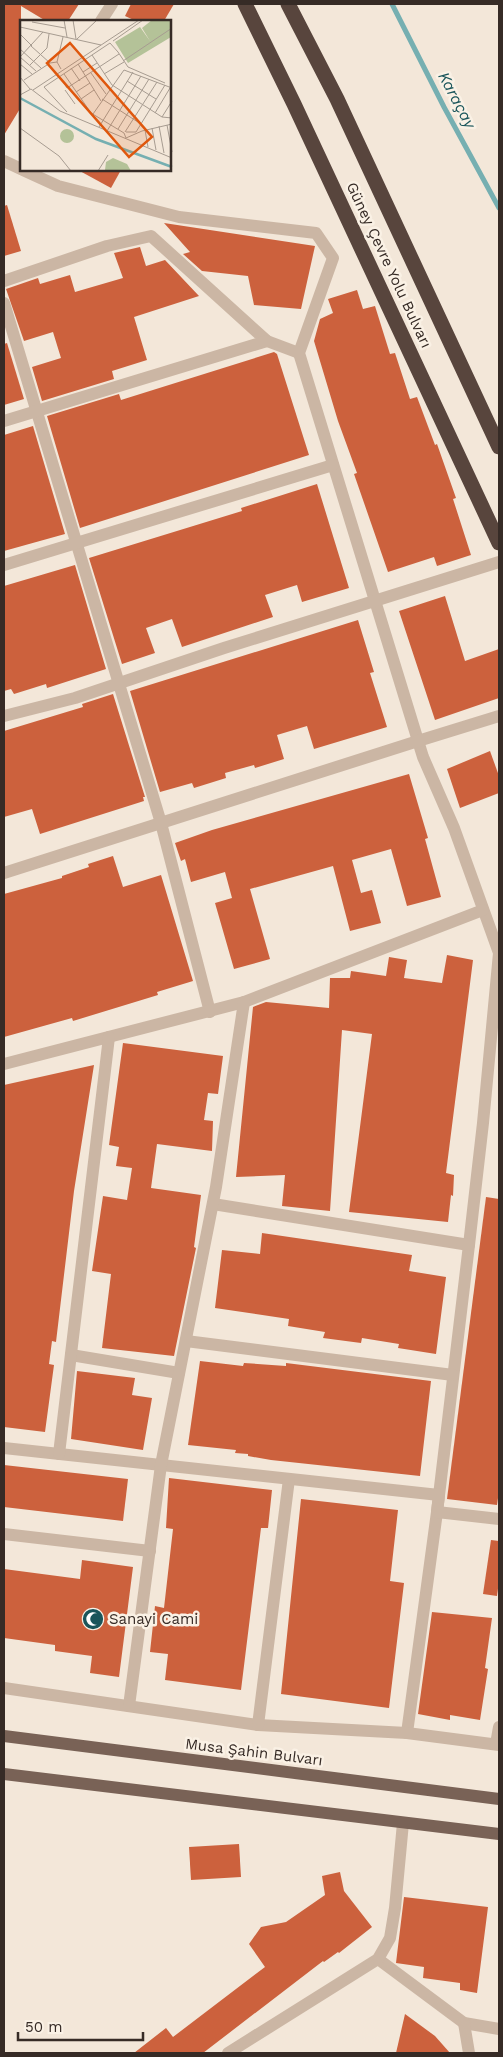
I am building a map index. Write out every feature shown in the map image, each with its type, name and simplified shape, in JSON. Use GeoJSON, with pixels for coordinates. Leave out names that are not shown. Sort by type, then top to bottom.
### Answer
{"type":"FeatureCollection","features":[{"type":"Feature","properties":{"kind":"highway","name":"Güney Çevre Yolu Bulvarı"},"geometry":{"type":"LineString","coordinates":[[244,4],[294,104],[499,543]]}},
{"type":"Feature","properties":{"kind":"highway","name":"Güney Çevre Yolu Bulvarı"},"geometry":{"type":"LineString","coordinates":[[288,4],[337,99],[499,447]]}},
{"type":"Feature","properties":{"kind":"main road","name":"Musa Şahin Bulvarı"},"geometry":{"type":"LineString","coordinates":[[4,1736],[499,1799]]}},
{"type":"Feature","properties":{"kind":"main road"},"geometry":{"type":"LineString","coordinates":[[4,1774],[499,1834]]}},
{"type":"Feature","properties":{"kind":"street"},"geometry":{"type":"LineString","coordinates":[[103,20],[112,4]]}},
{"type":"Feature","properties":{"kind":"street"},"geometry":{"type":"LineString","coordinates":[[30,171],[58,186],[179,217],[316,233],[333,258],[299,353],[418,740],[454,828],[499,953],[483,1123],[437,1512]]}},
{"type":"Feature","properties":{"kind":"street"},"geometry":{"type":"LineString","coordinates":[[4,281],[107,246],[151,236],[267,341],[299,353]]}},
{"type":"Feature","properties":{"kind":"street"},"geometry":{"type":"LineString","coordinates":[[4,303],[162,823],[210,1012]]}},
{"type":"Feature","properties":{"kind":"street"},"geometry":{"type":"LineString","coordinates":[[4,421],[267,341]]}},
{"type":"Feature","properties":{"kind":"street"},"geometry":{"type":"LineString","coordinates":[[4,565],[332,465]]}},
{"type":"Feature","properties":{"kind":"street"},"geometry":{"type":"LineString","coordinates":[[4,716],[74,698],[224,648],[499,562]]}},
{"type":"Feature","properties":{"kind":"street"},"geometry":{"type":"LineString","coordinates":[[4,873],[418,740],[499,716]]}},
{"type":"Feature","properties":{"kind":"street"},"geometry":{"type":"LineString","coordinates":[[4,1064],[244,1002],[483,910]]}},
{"type":"Feature","properties":{"kind":"street"},"geometry":{"type":"LineString","coordinates":[[129,1706],[161,1465],[213,1204],[244,1002]]}},
{"type":"Feature","properties":{"kind":"street"},"geometry":{"type":"LineString","coordinates":[[59,1454],[110,1037]]}},
{"type":"Feature","properties":{"kind":"street"},"geometry":{"type":"LineString","coordinates":[[213,1204],[469,1245]]}},
{"type":"Feature","properties":{"kind":"street"},"geometry":{"type":"LineString","coordinates":[[186,1341],[453,1375]]}},
{"type":"Feature","properties":{"kind":"street"},"geometry":{"type":"LineString","coordinates":[[71,1355],[179,1373]]}},
{"type":"Feature","properties":{"kind":"street"},"geometry":{"type":"LineString","coordinates":[[4,1448],[439,1495],[406,1733]]}},
{"type":"Feature","properties":{"kind":"street"},"geometry":{"type":"LineString","coordinates":[[258,1725],[289,1479]]}},
{"type":"Feature","properties":{"kind":"street"},"geometry":{"type":"LineString","coordinates":[[437,1512],[499,1519]]}},
{"type":"Feature","properties":{"kind":"street"},"geometry":{"type":"LineString","coordinates":[[4,1534],[150,1552]]}},
{"type":"Feature","properties":{"kind":"street"},"geometry":{"type":"LineString","coordinates":[[4,1688],[258,1725],[406,1733],[498,1745],[499,1727]]}},
{"type":"Feature","properties":{"kind":"street"},"geometry":{"type":"LineString","coordinates":[[228,2053],[378,1959],[390,1938],[404,1823]]}},
{"type":"Feature","properties":{"kind":"street"},"geometry":{"type":"LineString","coordinates":[[378,1959],[464,2023],[499,2029]]}},
{"type":"Feature","properties":{"kind":"street"},"geometry":{"type":"LineString","coordinates":[[464,2023],[468,2053]]}},
{"type":"Feature","properties":{"kind":"building"},"geometry":{"type":"Polygon","coordinates":[[[4,4],[79,4],[69,20],[44,20],[21,6],[20,109],[4,135],[4,4]]]}},
{"type":"Feature","properties":{"kind":"building"},"geometry":{"type":"Polygon","coordinates":[[[131,4],[174,4],[165,20],[134,20],[125,16],[131,4]]]}},
{"type":"Feature","properties":{"kind":"building"},"geometry":{"type":"Polygon","coordinates":[[[80,171],[120,171],[111,188],[80,171]]]}},
{"type":"Feature","properties":{"kind":"building"},"geometry":{"type":"Polygon","coordinates":[[[7,205],[21,251],[4,256],[4,206],[7,205]]]}},
{"type":"Feature","properties":{"kind":"building"},"geometry":{"type":"Polygon","coordinates":[[[164,223],[315,246],[301,309],[254,305],[248,276],[202,271],[183,254],[190,252],[164,223]]]}},
{"type":"Feature","properties":{"kind":"building"},"geometry":{"type":"Polygon","coordinates":[[[140,247],[146,266],[165,260],[199,296],[134,317],[147,360],[112,371],[114,379],[42,401],[32,367],[61,358],[53,332],[24,341],[6,289],[38,278],[40,284],[70,275],[75,292],[123,278],[114,253],[140,247]]]}},
{"type":"Feature","properties":{"kind":"building"},"geometry":{"type":"Polygon","coordinates":[[[357,290],[363,309],[375,306],[390,354],[395,353],[410,399],[417,397],[435,445],[437,444],[456,498],[453,499],[471,555],[437,566],[434,557],[388,572],[354,474],[357,473],[338,421],[314,341],[320,319],[333,313],[328,299],[357,290]]]}},
{"type":"Feature","properties":{"kind":"building"},"geometry":{"type":"Polygon","coordinates":[[[7,343],[24,399],[4,405],[4,344],[7,343]]]}},
{"type":"Feature","properties":{"kind":"building"},"geometry":{"type":"Polygon","coordinates":[[[274,352],[277,354],[309,455],[80,528],[47,416],[119,394],[121,400],[274,352]]]}},
{"type":"Feature","properties":{"kind":"building"},"geometry":{"type":"Polygon","coordinates":[[[33,426],[65,534],[4,551],[4,435],[33,426]]]}},
{"type":"Feature","properties":{"kind":"building"},"geometry":{"type":"Polygon","coordinates":[[[317,484],[349,588],[302,602],[297,585],[265,595],[273,617],[182,647],[172,619],[146,628],[155,653],[122,664],[89,558],[242,511],[241,508],[317,484]]]}},
{"type":"Feature","properties":{"kind":"building"},"geometry":{"type":"Polygon","coordinates":[[[75,565],[106,669],[47,688],[46,684],[14,694],[11,689],[4,691],[4,586],[75,565]]]}},
{"type":"Feature","properties":{"kind":"building"},"geometry":{"type":"Polygon","coordinates":[[[445,596],[465,661],[499,649],[499,698],[435,720],[399,611],[445,596]]]}},
{"type":"Feature","properties":{"kind":"building"},"geometry":{"type":"Polygon","coordinates":[[[358,620],[374,672],[370,673],[387,727],[314,749],[307,726],[277,735],[284,759],[255,768],[254,765],[225,773],[226,778],[194,788],[192,783],[160,792],[130,691],[358,620]]]}},
{"type":"Feature","properties":{"kind":"building"},"geometry":{"type":"Polygon","coordinates":[[[113,694],[145,797],[143,797],[144,801],[40,834],[32,809],[4,817],[4,731],[83,707],[82,704],[113,694]]]}},
{"type":"Feature","properties":{"kind":"building"},"geometry":{"type":"Polygon","coordinates":[[[490,751],[499,776],[499,793],[460,808],[447,769],[490,751]]]}},
{"type":"Feature","properties":{"kind":"building"},"geometry":{"type":"Polygon","coordinates":[[[409,774],[428,838],[425,839],[441,897],[407,906],[391,849],[352,860],[361,893],[372,890],[381,923],[350,931],[333,866],[250,889],[270,959],[234,969],[215,903],[232,898],[225,872],[191,882],[185,859],[181,861],[175,843],[212,830],[409,774]]]}},
{"type":"Feature","properties":{"kind":"building"},"geometry":{"type":"Polygon","coordinates":[[[113,856],[123,887],[161,875],[193,981],[157,992],[158,995],[73,1021],[72,1018],[4,1037],[4,894],[62,878],[62,876],[89,867],[88,864],[113,856]]]}},
{"type":"Feature","properties":{"kind":"building"},"geometry":{"type":"Polygon","coordinates":[[[447,955],[473,960],[446,1173],[454,1175],[453,1196],[451,1195],[448,1222],[349,1212],[372,1034],[342,1030],[330,1211],[282,1206],[285,1175],[236,1177],[253,1007],[266,1002],[329,1008],[330,978],[350,978],[351,971],[386,976],[389,957],[407,960],[404,978],[442,983],[447,955]]]}},
{"type":"Feature","properties":{"kind":"building"},"geometry":{"type":"Polygon","coordinates":[[[123,1043],[223,1056],[218,1094],[208,1093],[204,1120],[213,1121],[212,1151],[157,1144],[151,1188],[201,1195],[194,1247],[196,1248],[174,1356],[102,1348],[111,1274],[92,1271],[103,1196],[127,1200],[132,1168],[116,1166],[119,1147],[109,1145],[123,1043]]]}},
{"type":"Feature","properties":{"kind":"building"},"geometry":{"type":"Polygon","coordinates":[[[94,1065],[74,1191],[56,1342],[52,1341],[49,1364],[54,1365],[45,1432],[4,1427],[4,1085],[94,1065]]]}},
{"type":"Feature","properties":{"kind":"building"},"geometry":{"type":"Polygon","coordinates":[[[486,1197],[499,1199],[499,1491],[497,1505],[447,1499],[486,1197]]]}},
{"type":"Feature","properties":{"kind":"building"},"geometry":{"type":"Polygon","coordinates":[[[262,1233],[412,1255],[409,1271],[446,1277],[436,1354],[398,1348],[399,1344],[362,1338],[361,1343],[323,1338],[325,1332],[288,1326],[289,1319],[215,1308],[222,1250],[260,1254],[262,1233]]]}},
{"type":"Feature","properties":{"kind":"building"},"geometry":{"type":"Polygon","coordinates":[[[200,1361],[243,1366],[244,1363],[286,1366],[286,1363],[431,1381],[420,1476],[271,1460],[235,1453],[236,1450],[188,1445],[200,1361]]]}},
{"type":"Feature","properties":{"kind":"building"},"geometry":{"type":"Polygon","coordinates":[[[77,1371],[135,1378],[132,1395],[152,1398],[143,1450],[71,1439],[77,1371]]]}},
{"type":"Feature","properties":{"kind":"building"},"geometry":{"type":"Polygon","coordinates":[[[4,1465],[128,1479],[123,1521],[4,1507],[4,1465]]]}},
{"type":"Feature","properties":{"kind":"building"},"geometry":{"type":"Polygon","coordinates":[[[169,1478],[272,1490],[268,1528],[261,1528],[241,1690],[165,1680],[168,1654],[150,1652],[155,1606],[164,1608],[173,1529],[166,1528],[169,1478]]]}},
{"type":"Feature","properties":{"kind":"building"},"geometry":{"type":"Polygon","coordinates":[[[301,1499],[398,1510],[390,1581],[404,1583],[389,1708],[281,1694],[301,1499]]]}},
{"type":"Feature","properties":{"kind":"building"},"geometry":{"type":"Polygon","coordinates":[[[491,1540],[499,1541],[497,1596],[483,1594],[491,1540]]]}},
{"type":"Feature","properties":{"kind":"building","name":"Sanayi Cami"},"geometry":{"type":"Polygon","coordinates":[[[82,1560],[133,1567],[119,1677],[90,1673],[92,1656],[55,1651],[55,1645],[4,1638],[4,1569],[80,1579],[82,1560]]]}},
{"type":"Feature","properties":{"kind":"building"},"geometry":{"type":"Polygon","coordinates":[[[432,1612],[492,1618],[485,1668],[488,1669],[480,1720],[450,1715],[450,1720],[418,1714],[432,1612]]]}},
{"type":"Feature","properties":{"kind":"building"},"geometry":{"type":"Polygon","coordinates":[[[239,1844],[241,1877],[191,1880],[189,1847],[239,1844]]]}},
{"type":"Feature","properties":{"kind":"building"},"geometry":{"type":"Polygon","coordinates":[[[340,1872],[344,1891],[372,1927],[339,1953],[323,1961],[203,2053],[134,2053],[166,2028],[173,2037],[265,1967],[249,1944],[261,1927],[286,1922],[325,1895],[322,1876],[340,1872]]]}},
{"type":"Feature","properties":{"kind":"building"},"geometry":{"type":"Polygon","coordinates":[[[404,1897],[488,1907],[477,1993],[460,1990],[460,1983],[423,1978],[424,1967],[396,1963],[404,1897]]]}},
{"type":"Feature","properties":{"kind":"building"},"geometry":{"type":"Polygon","coordinates":[[[405,2014],[435,2036],[450,2053],[396,2053],[405,2014]]]}},
{"type":"Feature","properties":{"kind":"waterway","name":"Karaçay"},"geometry":{"type":"LineString","coordinates":[[392,4],[444,107],[499,208]]}},
{"type":"Feature","properties":{"kind":"place","name":"Sanayi Cami"},"geometry":{"type":"Point","coordinates":[93,1619]}}]}
